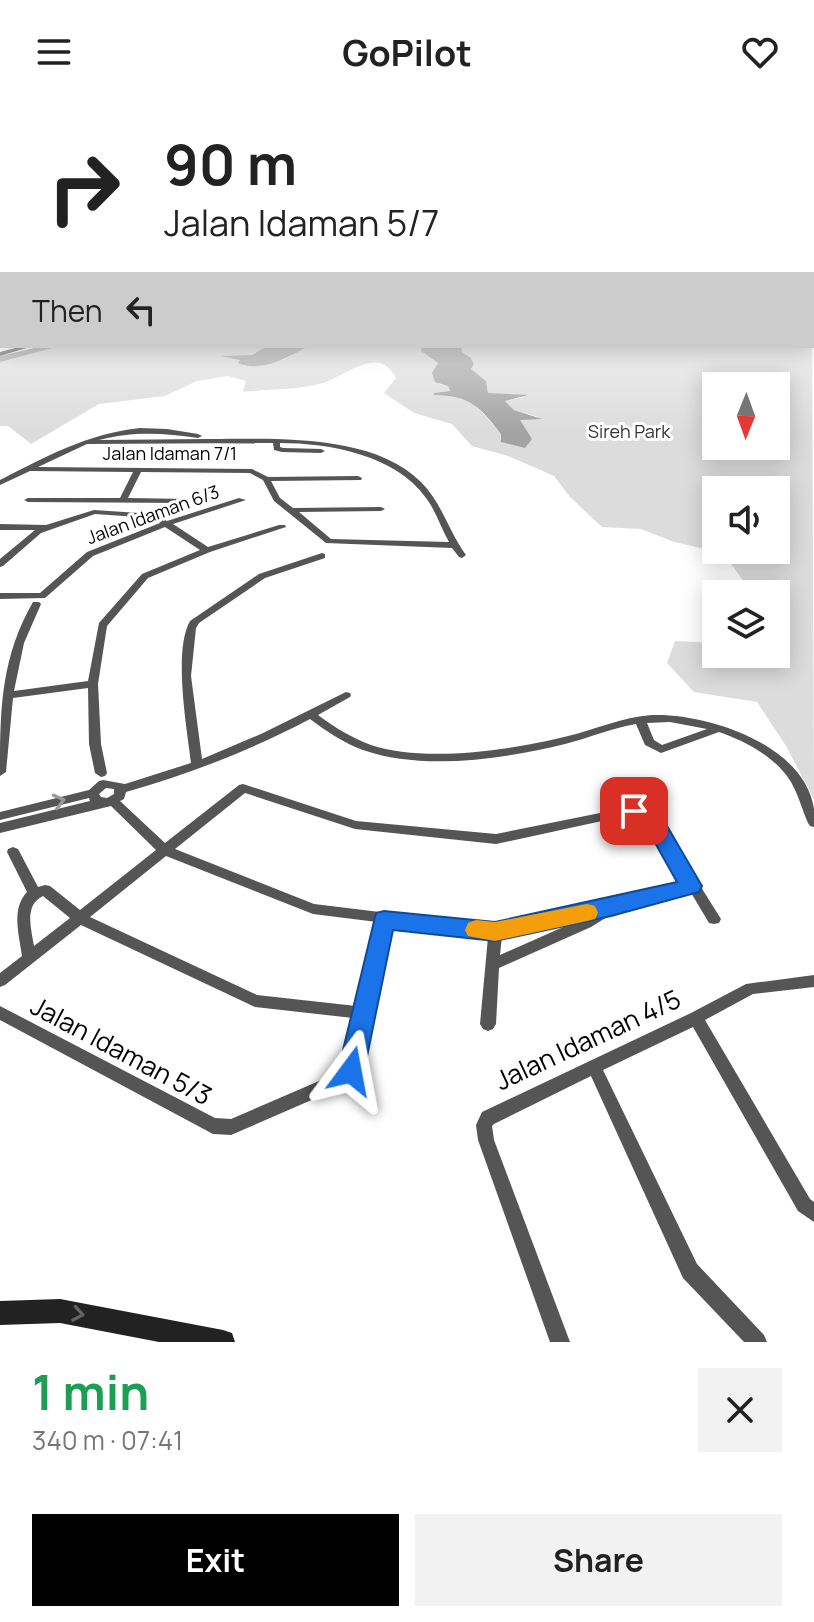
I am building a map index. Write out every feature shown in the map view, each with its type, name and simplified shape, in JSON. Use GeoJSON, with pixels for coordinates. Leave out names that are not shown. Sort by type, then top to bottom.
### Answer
{"type":"FeatureCollection","features":[{"type":"Feature","properties":{"kind":"main road"},"geometry":{"type":"LineString","coordinates":[[4,1312],[60,1311],[223,1342]]}},
{"type":"Feature","properties":{"kind":"street"},"geometry":{"type":"LineString","coordinates":[[0,354],[22,348]]}},
{"type":"Feature","properties":{"kind":"street"},"geometry":{"type":"LineString","coordinates":[[0,483],[84,442],[193,439],[302,442],[377,460],[415,481],[433,503],[453,545],[462,555]]}},
{"type":"Feature","properties":{"kind":"street","name":"Jalan Idaman 7/1"},"geometry":{"type":"LineString","coordinates":[[30,469],[248,471],[266,479],[274,496],[329,541],[453,545]]}},
{"type":"Feature","properties":{"kind":"street"},"geometry":{"type":"LineString","coordinates":[[123,500],[138,470]]}},
{"type":"Feature","properties":{"kind":"street"},"geometry":{"type":"LineString","coordinates":[[266,479],[358,478]]}},
{"type":"Feature","properties":{"kind":"street"},"geometry":{"type":"LineString","coordinates":[[28,500],[186,501]]}},
{"type":"Feature","properties":{"kind":"street","name":"Jalan Idaman 6/3"},"geometry":{"type":"LineString","coordinates":[[37,599],[88,555],[168,523],[242,500]]}},
{"type":"Feature","properties":{"kind":"street"},"geometry":{"type":"LineString","coordinates":[[290,510],[381,509]]}},
{"type":"Feature","properties":{"kind":"street"},"geometry":{"type":"LineString","coordinates":[[0,564],[31,535],[94,512],[149,515],[168,523],[207,550]]}},
{"type":"Feature","properties":{"kind":"street"},"geometry":{"type":"LineString","coordinates":[[0,527],[47,527]]}},
{"type":"Feature","properties":{"kind":"street"},"geometry":{"type":"LineString","coordinates":[[101,773],[95,744],[93,684],[102,625],[145,576],[207,550],[282,527]]}},
{"type":"Feature","properties":{"kind":"street"},"geometry":{"type":"LineString","coordinates":[[197,766],[186,676],[191,628],[195,621],[262,576],[322,556]]}},
{"type":"Feature","properties":{"kind":"street"},"geometry":{"type":"LineString","coordinates":[[0,599],[37,599],[27,620],[7,695],[0,772]]}},
{"type":"Feature","properties":{"kind":"street"},"geometry":{"type":"LineString","coordinates":[[7,695],[93,684]]}},
{"type":"Feature","properties":{"kind":"street"},"geometry":{"type":"LineString","coordinates":[[122,789],[197,766],[311,715],[346,695]]}},
{"type":"Feature","properties":{"kind":"street"},"geometry":{"type":"LineString","coordinates":[[311,715],[370,749],[450,756],[565,741],[616,724],[672,719],[717,729],[776,759],[793,775],[814,823]]}},
{"type":"Feature","properties":{"kind":"street"},"geometry":{"type":"LineString","coordinates":[[640,720],[649,742],[661,749],[717,729]]}},
{"type":"Feature","properties":{"kind":"street"},"geometry":{"type":"LineString","coordinates":[[102,799],[108,783],[117,784],[122,789]]}},
{"type":"Feature","properties":{"kind":"street"},"geometry":{"type":"LineString","coordinates":[[0,981],[243,788],[355,825],[496,839],[625,812],[643,812],[653,820],[714,919]]}},
{"type":"Feature","properties":{"kind":"street"},"geometry":{"type":"LineString","coordinates":[[0,816],[120,796],[122,789]]}},
{"type":"Feature","properties":{"kind":"street"},"geometry":{"type":"LineString","coordinates":[[0,828],[102,799]]}},
{"type":"Feature","properties":{"kind":"street"},"geometry":{"type":"LineString","coordinates":[[102,799],[164,850],[313,909],[384,920],[495,932],[611,908],[691,886]]}},
{"type":"Feature","properties":{"kind":"street"},"geometry":{"type":"LineString","coordinates":[[13,852],[34,892]]}},
{"type":"Feature","properties":{"kind":"street"},"geometry":{"type":"LineString","coordinates":[[29,957],[24,903],[34,892],[49,891],[80,918],[255,1001],[364,1013],[384,920]]}},
{"type":"Feature","properties":{"kind":"street"},"geometry":{"type":"LineString","coordinates":[[492,965],[586,923],[611,908]]}},
{"type":"Feature","properties":{"kind":"street"},"geometry":{"type":"LineString","coordinates":[[488,1024],[495,932]]}},
{"type":"Feature","properties":{"kind":"street","name":"Jalan Idaman 4/5"},"geometry":{"type":"LineString","coordinates":[[560,1342],[486,1140],[484,1125],[493,1113],[696,1018],[751,988],[809,983]]}},
{"type":"Feature","properties":{"kind":"street","name":"Jalan Idaman 5/3"},"geometry":{"type":"LineString","coordinates":[[0,1013],[221,1128],[231,1127],[347,1077],[364,1013]]}},
{"type":"Feature","properties":{"kind":"street"},"geometry":{"type":"LineString","coordinates":[[696,1018],[804,1205],[814,1213]]}},
{"type":"Feature","properties":{"kind":"street"},"geometry":{"type":"LineString","coordinates":[[594,1067],[690,1271],[757,1342]]}},
{"type":"Feature","properties":{"kind":"green space","name":"Sireh Park"},"geometry":{"type":"Polygon","coordinates":[[[47,348],[264,348],[252,355],[225,356],[241,360],[244,366],[284,360],[305,348],[422,348],[421,351],[438,363],[439,384],[448,386],[450,392],[434,393],[459,396],[474,403],[501,434],[532,439],[519,420],[539,417],[514,410],[505,401],[524,397],[488,393],[486,381],[471,369],[474,364],[461,348],[812,348],[814,799],[786,746],[757,702],[694,692],[667,663],[675,641],[702,642],[702,668],[790,668],[790,580],[743,580],[731,564],[790,564],[790,476],[702,476],[702,548],[674,542],[641,529],[602,527],[570,497],[554,476],[508,456],[472,446],[452,424],[414,413],[384,393],[396,378],[389,368],[380,363],[360,366],[319,384],[291,388],[243,392],[246,381],[228,376],[197,381],[165,396],[99,404],[31,444],[8,426],[0,426],[0,359],[47,348]]]}},
{"type":"Feature","properties":{"kind":"shaded area"},"geometry":{"type":"Polygon","coordinates":[[[264,348],[305,348],[275,362],[256,366],[247,366],[238,363],[240,360],[221,356],[252,355],[264,348]]]}},
{"type":"Feature","properties":{"kind":"shaded area"},"geometry":{"type":"Polygon","coordinates":[[[422,348],[461,348],[474,364],[471,369],[486,381],[488,393],[528,395],[505,401],[514,410],[542,419],[520,420],[532,439],[525,448],[501,442],[501,434],[473,404],[434,395],[450,391],[448,386],[435,382],[432,373],[438,363],[421,351],[422,348]]]}},
{"type":"Feature","properties":{"kind":"waterway"},"geometry":{"type":"LineString","coordinates":[[0,359],[47,348]]}},
{"type":"Feature","properties":{"kind":"slow traffic"},"geometry":{"type":"LineString","coordinates":[[476,930],[495,932],[587,913]]}},
{"type":"Feature","properties":{"kind":"route"},"geometry":{"type":"LineString","coordinates":[[351,1071],[384,920],[495,932],[611,908],[691,886],[653,820],[643,812],[634,811]]}}]}
